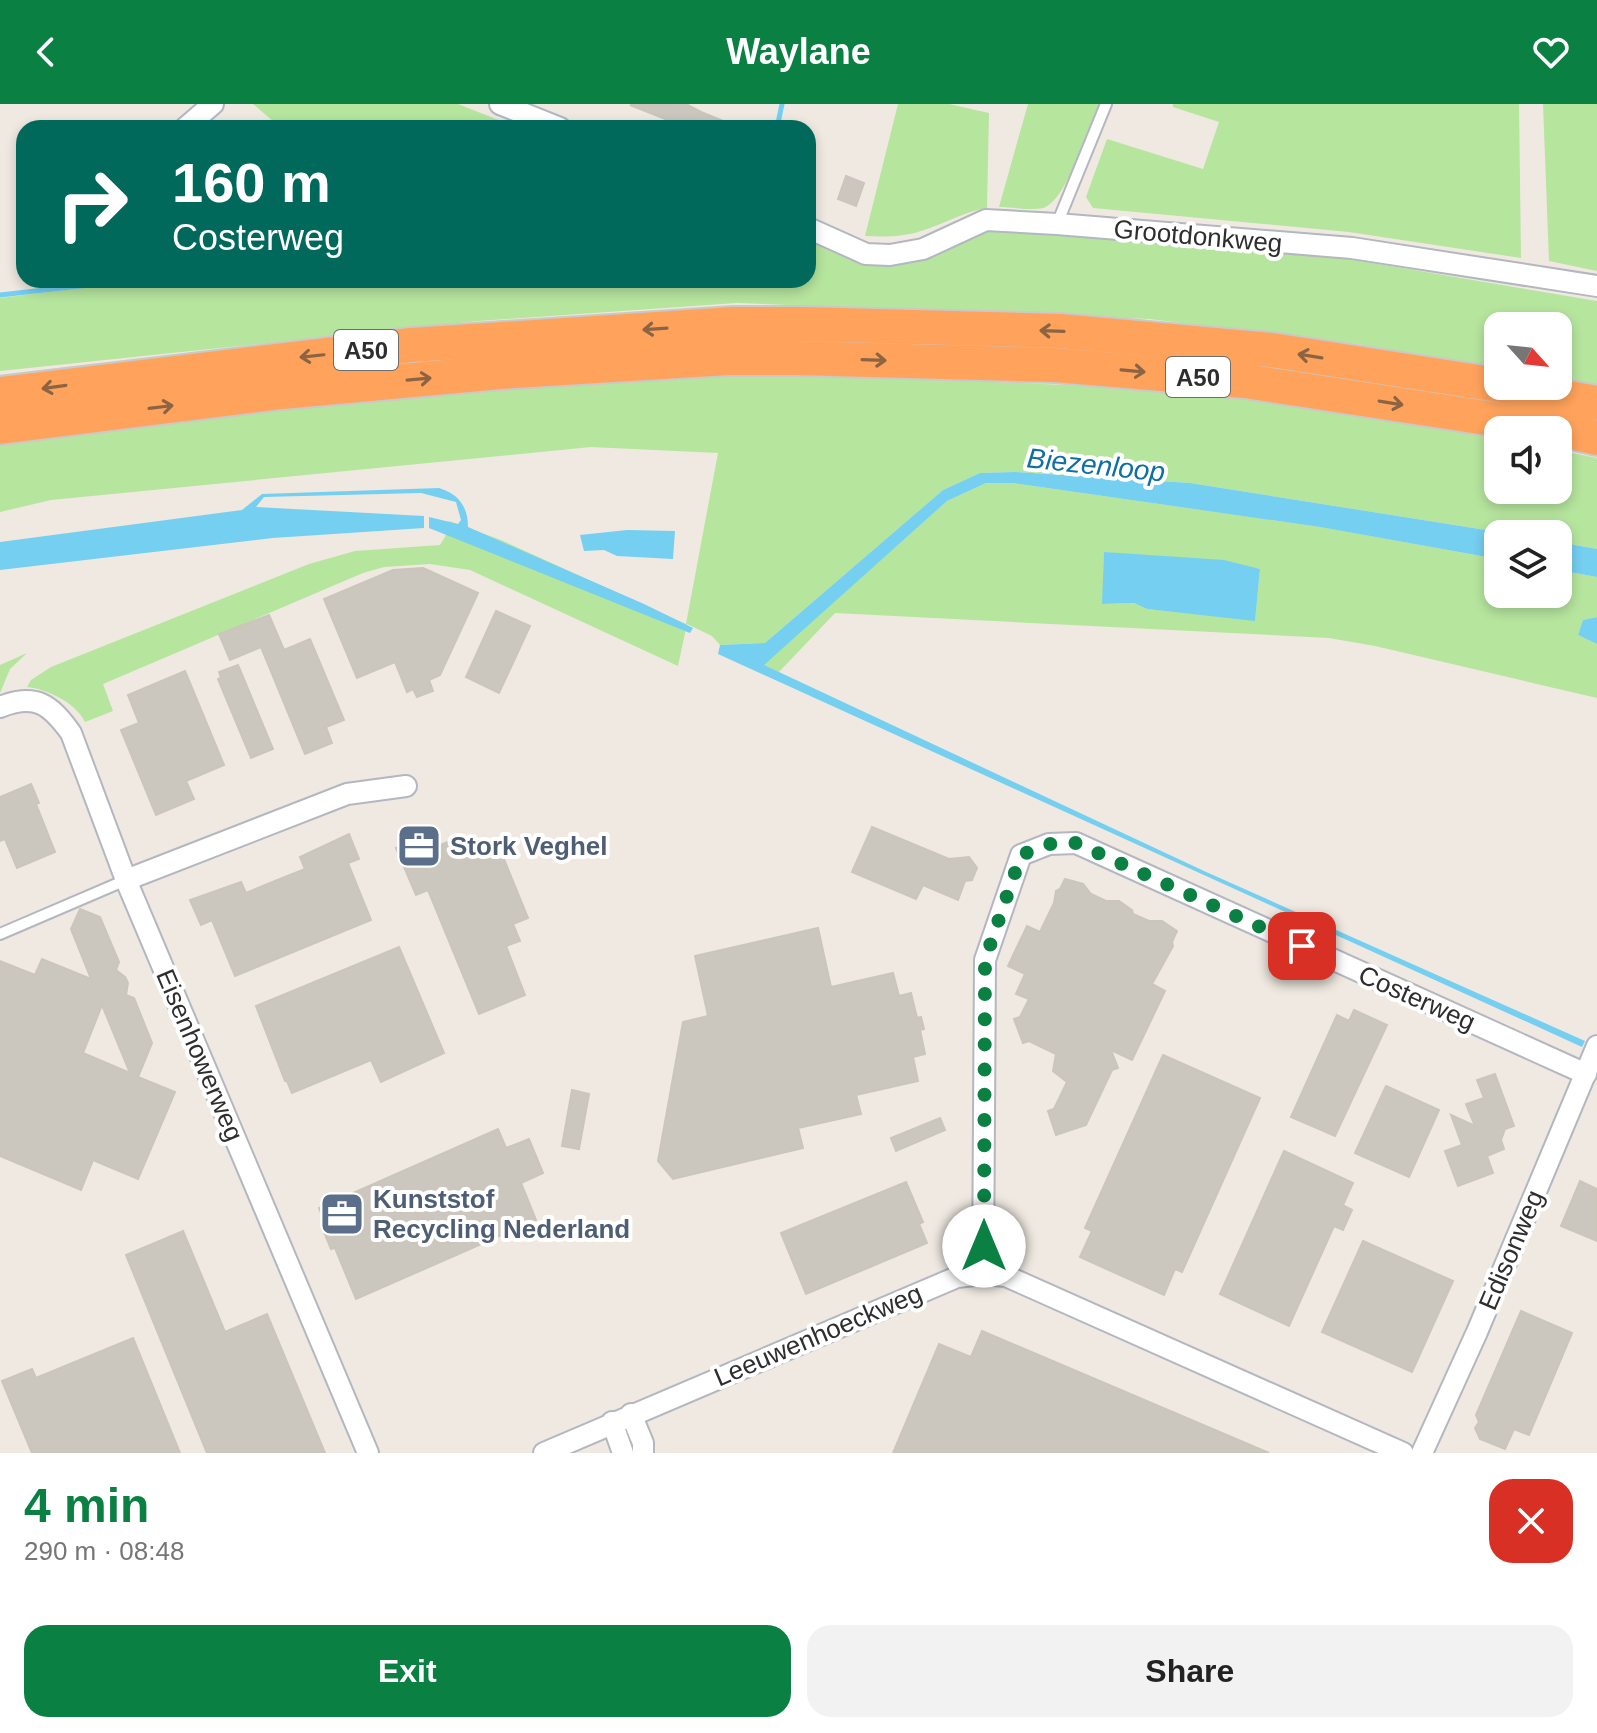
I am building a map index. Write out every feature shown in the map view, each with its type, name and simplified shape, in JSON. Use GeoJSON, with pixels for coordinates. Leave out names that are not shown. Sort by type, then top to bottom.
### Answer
{"type":"FeatureCollection","features":[{"type":"Feature","properties":{"kind":"highway","name":"A50"},"geometry":{"type":"LineString","coordinates":[[0,394],[411,345],[733,324],[1060,331],[1272,350],[1484,383]]}},
{"type":"Feature","properties":{"kind":"highway","name":"A50"},"geometry":{"type":"LineString","coordinates":[[0,427],[282,392],[468,374],[728,358],[796,358],[1055,365],[1245,381],[1558,429],[1597,438]]}},
{"type":"Feature","properties":{"kind":"highway","name":"A50"},"geometry":{"type":"LineString","coordinates":[[1572,399],[1597,403]]}},
{"type":"Feature","properties":{"kind":"street"},"geometry":{"type":"LineString","coordinates":[[194,120],[213,104]]}},
{"type":"Feature","properties":{"kind":"street"},"geometry":{"type":"LineString","coordinates":[[500,104],[540,120]]}},
{"type":"Feature","properties":{"kind":"street","name":"Grootdonkweg"},"geometry":{"type":"LineString","coordinates":[[816,232],[866,254],[890,255],[923,249],[986,220],[1057,224],[1352,248],[1597,286]]}},
{"type":"Feature","properties":{"kind":"street","name":"Eisenhowerweg"},"geometry":{"type":"LineString","coordinates":[[0,707],[33,699],[60,718],[71,733],[126,880],[368,1453]]}},
{"type":"Feature","properties":{"kind":"street"},"geometry":{"type":"LineString","coordinates":[[126,880],[347,794],[406,786]]}},
{"type":"Feature","properties":{"kind":"street","name":"Costerweg"},"geometry":{"type":"LineString","coordinates":[[983,1274],[985,960],[1021,855],[1049,844],[1076,843],[1586,1074]]}},
{"type":"Feature","properties":{"kind":"street","name":"Edisonweg"},"geometry":{"type":"LineString","coordinates":[[1422,1453],[1477,1332],[1597,1046]]}},
{"type":"Feature","properties":{"kind":"street","name":"Leeuwenhoeckweg"},"geometry":{"type":"LineString","coordinates":[[544,1453],[957,1277],[983,1274],[1006,1276],[1403,1453]]}},
{"type":"Feature","properties":{"kind":"street"},"geometry":{"type":"LineString","coordinates":[[622,1418],[623,1453]]}},
{"type":"Feature","properties":{"kind":"street"},"geometry":{"type":"LineString","coordinates":[[622,1418],[643,1443],[643,1453]]}},
{"type":"Feature","properties":{"kind":"lane"},"geometry":{"type":"LineString","coordinates":[[1057,224],[1106,104]]}},
{"type":"Feature","properties":{"kind":"lane"},"geometry":{"type":"LineString","coordinates":[[0,934],[126,880]]}},
{"type":"Feature","properties":{"kind":"green space"},"geometry":{"type":"Polygon","coordinates":[[[253,104],[458,104],[499,120],[272,120],[253,104]]]}},
{"type":"Feature","properties":{"kind":"green space"},"geometry":{"type":"Polygon","coordinates":[[[898,104],[949,104],[989,113],[987,208],[914,233],[865,236],[898,104]]]}},
{"type":"Feature","properties":{"kind":"green space"},"geometry":{"type":"Polygon","coordinates":[[[1028,104],[1099,104],[1069,178],[1052,202],[1038,209],[999,207],[1028,104]]]}},
{"type":"Feature","properties":{"kind":"green space"},"geometry":{"type":"Polygon","coordinates":[[[1173,104],[1519,104],[1521,258],[1349,232],[1093,208],[1086,197],[1107,139],[1203,169],[1219,122],[1173,107],[1173,104]]]}},
{"type":"Feature","properties":{"kind":"green space"},"geometry":{"type":"Polygon","coordinates":[[[1543,104],[1597,104],[1597,271],[1549,261],[1543,104]]]}},
{"type":"Feature","properties":{"kind":"green space"},"geometry":{"type":"Polygon","coordinates":[[[1000,228],[1007,232],[1107,237],[1337,257],[1597,301],[1597,388],[1572,383],[1572,312],[1484,312],[1484,366],[1358,344],[1149,319],[737,303],[478,321],[0,371],[0,298],[81,288],[816,288],[816,239],[863,256],[977,229],[1000,228]]]}},
{"type":"Feature","properties":{"kind":"green space"},"geometry":{"type":"Polygon","coordinates":[[[733,375],[1106,387],[1229,397],[1330,410],[1484,437],[1484,504],[1572,504],[1572,453],[1597,458],[1597,549],[1572,545],[1572,520],[1484,520],[1484,530],[1190,483],[1015,472],[980,473],[943,490],[765,643],[720,645],[712,636],[687,624],[678,666],[470,570],[430,564],[384,567],[363,573],[103,684],[113,711],[85,722],[75,709],[60,698],[27,687],[31,680],[51,667],[309,564],[355,551],[440,545],[449,521],[501,540],[686,624],[718,453],[591,447],[51,500],[0,512],[0,443],[301,402],[733,375]]]}},
{"type":"Feature","properties":{"kind":"green space"},"geometry":{"type":"Polygon","coordinates":[[[986,483],[1012,483],[1321,527],[1484,556],[1484,608],[1572,608],[1572,573],[1597,577],[1597,617],[1583,620],[1578,635],[1597,644],[1597,698],[1329,638],[835,613],[779,672],[763,665],[947,501],[986,483]],[[1104,552],[1103,604],[1134,603],[1147,609],[1255,620],[1260,569],[1104,552]]]}},
{"type":"Feature","properties":{"kind":"green space"},"geometry":{"type":"Polygon","coordinates":[[[27,653],[10,669],[0,693],[0,665],[27,653]]]}},
{"type":"Feature","properties":{"kind":"water"},"geometry":{"type":"Polygon","coordinates":[[[1015,472],[1190,483],[1484,530],[1484,556],[1320,527],[1012,483],[986,483],[947,501],[764,665],[1204,871],[1585,1041],[1582,1047],[718,654],[720,645],[765,643],[943,490],[980,473],[1015,472]]]}},
{"type":"Feature","properties":{"kind":"water"},"geometry":{"type":"Polygon","coordinates":[[[439,488],[461,502],[468,527],[693,628],[690,633],[429,528],[429,517],[458,524],[461,520],[456,502],[421,493],[264,497],[256,507],[424,516],[424,528],[273,538],[0,570],[0,542],[242,510],[262,494],[439,488]]]}},
{"type":"Feature","properties":{"kind":"water"},"geometry":{"type":"Polygon","coordinates":[[[627,530],[675,531],[673,559],[617,556],[604,550],[584,551],[580,535],[627,530]]]}},
{"type":"Feature","properties":{"kind":"water"},"geometry":{"type":"Polygon","coordinates":[[[1572,545],[1597,549],[1597,577],[1572,573],[1572,545]]]}},
{"type":"Feature","properties":{"kind":"water"},"geometry":{"type":"Polygon","coordinates":[[[1104,552],[1224,560],[1260,569],[1255,621],[1147,609],[1134,603],[1102,604],[1104,552]]]}},
{"type":"Feature","properties":{"kind":"water"},"geometry":{"type":"Polygon","coordinates":[[[1597,617],[1597,644],[1578,635],[1583,620],[1597,617]]]}},
{"type":"Feature","properties":{"kind":"building"},"geometry":{"type":"Polygon","coordinates":[[[686,104],[720,120],[668,120],[630,105],[686,104]]]}},
{"type":"Feature","properties":{"kind":"building"},"geometry":{"type":"Polygon","coordinates":[[[846,176],[864,183],[856,206],[838,199],[846,176]]]}},
{"type":"Feature","properties":{"kind":"building"},"geometry":{"type":"Polygon","coordinates":[[[423,568],[478,593],[440,675],[429,680],[433,691],[417,697],[413,689],[407,692],[395,662],[357,678],[324,599],[393,570],[423,568]]]}},
{"type":"Feature","properties":{"kind":"building"},"geometry":{"type":"Polygon","coordinates":[[[496,611],[530,626],[499,693],[466,677],[496,611]]]}},
{"type":"Feature","properties":{"kind":"building"},"geometry":{"type":"Polygon","coordinates":[[[269,615],[284,650],[310,639],[344,720],[326,727],[332,743],[305,754],[261,647],[230,660],[219,634],[269,615]]]}},
{"type":"Feature","properties":{"kind":"building"},"geometry":{"type":"Polygon","coordinates":[[[238,665],[273,749],[251,758],[218,679],[221,678],[219,672],[238,665]]]}},
{"type":"Feature","properties":{"kind":"building"},"geometry":{"type":"Polygon","coordinates":[[[185,671],[224,765],[186,781],[194,799],[156,815],[121,730],[139,723],[128,695],[185,671]]]}},
{"type":"Feature","properties":{"kind":"building"},"geometry":{"type":"Polygon","coordinates":[[[31,784],[55,852],[17,868],[5,839],[0,841],[0,797],[31,784]]]}},
{"type":"Feature","properties":{"kind":"building"},"geometry":{"type":"Polygon","coordinates":[[[872,827],[949,859],[969,857],[977,868],[972,880],[965,881],[958,900],[923,885],[916,899],[852,872],[872,827]]]}},
{"type":"Feature","properties":{"kind":"building"},"geometry":{"type":"Polygon","coordinates":[[[432,833],[438,846],[460,837],[470,860],[499,847],[528,918],[513,924],[520,941],[506,946],[525,995],[479,1014],[428,890],[416,895],[396,848],[432,833]]]}},
{"type":"Feature","properties":{"kind":"building"},"geometry":{"type":"Polygon","coordinates":[[[349,834],[359,859],[348,863],[371,920],[235,976],[212,920],[201,925],[190,900],[241,882],[246,893],[305,869],[300,857],[349,834]]]}},
{"type":"Feature","properties":{"kind":"building"},"geometry":{"type":"Polygon","coordinates":[[[1065,879],[1083,884],[1091,894],[1106,901],[1119,901],[1133,914],[1149,921],[1162,921],[1177,931],[1173,946],[1152,984],[1165,991],[1132,1060],[1111,1050],[1118,1068],[1112,1070],[1086,1125],[1056,1135],[1048,1111],[1054,1109],[1067,1082],[1053,1071],[1056,1054],[1029,1041],[1023,1043],[1014,1019],[1020,1017],[1029,999],[1016,994],[1025,974],[1008,966],[1027,926],[1040,932],[1054,903],[1056,891],[1065,879]]]}},
{"type":"Feature","properties":{"kind":"building"},"geometry":{"type":"Polygon","coordinates":[[[80,909],[100,917],[119,962],[116,970],[128,983],[126,995],[134,998],[152,1043],[138,1077],[175,1092],[138,1179],[93,1160],[81,1190],[0,1156],[0,961],[35,975],[42,959],[91,979],[71,929],[80,909]],[[102,1005],[83,1053],[130,1073],[102,1005]]]}},
{"type":"Feature","properties":{"kind":"building"},"geometry":{"type":"Polygon","coordinates":[[[818,928],[831,987],[893,973],[899,996],[911,993],[917,1018],[921,1017],[924,1029],[920,1030],[925,1054],[913,1057],[918,1081],[856,1095],[861,1114],[798,1128],[803,1148],[673,1179],[658,1161],[683,1022],[708,1016],[695,956],[818,928]]]}},
{"type":"Feature","properties":{"kind":"building"},"geometry":{"type":"Polygon","coordinates":[[[399,947],[444,1053],[381,1082],[371,1060],[292,1093],[256,1006],[399,947]]]}},
{"type":"Feature","properties":{"kind":"building"},"geometry":{"type":"Polygon","coordinates":[[[1354,1010],[1387,1025],[1335,1136],[1291,1117],[1337,1015],[1349,1021],[1354,1010]]]}},
{"type":"Feature","properties":{"kind":"building"},"geometry":{"type":"Polygon","coordinates":[[[1163,1055],[1260,1098],[1182,1272],[1175,1269],[1164,1295],[1080,1257],[1092,1231],[1085,1228],[1163,1055]]]}},
{"type":"Feature","properties":{"kind":"building"},"geometry":{"type":"Polygon","coordinates":[[[1495,1074],[1514,1126],[1505,1129],[1501,1140],[1504,1149],[1487,1156],[1493,1173],[1458,1186],[1445,1151],[1462,1145],[1451,1115],[1475,1126],[1466,1104],[1484,1098],[1477,1080],[1495,1074]]]}},
{"type":"Feature","properties":{"kind":"building"},"geometry":{"type":"Polygon","coordinates":[[[1386,1086],[1439,1110],[1409,1177],[1355,1153],[1386,1086]]]}},
{"type":"Feature","properties":{"kind":"building"},"geometry":{"type":"Polygon","coordinates":[[[572,1090],[589,1094],[579,1149],[562,1146],[572,1090]]]}},
{"type":"Feature","properties":{"kind":"building"},"geometry":{"type":"Polygon","coordinates":[[[940,1118],[945,1130],[896,1151],[891,1138],[940,1118]]]}},
{"type":"Feature","properties":{"kind":"building"},"geometry":{"type":"Polygon","coordinates":[[[498,1129],[506,1148],[529,1139],[543,1173],[521,1183],[536,1220],[356,1299],[335,1248],[331,1249],[322,1227],[326,1225],[319,1208],[498,1129]]]}},
{"type":"Feature","properties":{"kind":"building"},"geometry":{"type":"Polygon","coordinates":[[[1284,1151],[1353,1183],[1343,1205],[1352,1210],[1343,1230],[1334,1226],[1289,1326],[1220,1294],[1284,1151]]]}},
{"type":"Feature","properties":{"kind":"building"},"geometry":{"type":"Polygon","coordinates":[[[1580,1181],[1597,1189],[1597,1241],[1561,1226],[1580,1181]]]}},
{"type":"Feature","properties":{"kind":"building"},"geometry":{"type":"Polygon","coordinates":[[[906,1182],[923,1222],[919,1224],[927,1243],[806,1294],[781,1233],[906,1182]]]}},
{"type":"Feature","properties":{"kind":"building"},"geometry":{"type":"Polygon","coordinates":[[[183,1231],[225,1332],[267,1314],[325,1453],[207,1453],[126,1255],[183,1231]]]}},
{"type":"Feature","properties":{"kind":"building"},"geometry":{"type":"Polygon","coordinates":[[[1363,1241],[1453,1281],[1412,1372],[1322,1332],[1363,1241]]]}},
{"type":"Feature","properties":{"kind":"building"},"geometry":{"type":"Polygon","coordinates":[[[1521,1311],[1572,1333],[1529,1435],[1514,1429],[1505,1449],[1480,1439],[1475,1428],[1479,1422],[1476,1415],[1521,1311]]]}},
{"type":"Feature","properties":{"kind":"building"},"geometry":{"type":"Polygon","coordinates":[[[982,1331],[1269,1453],[893,1453],[939,1344],[971,1357],[982,1331]]]}},
{"type":"Feature","properties":{"kind":"building"},"geometry":{"type":"Polygon","coordinates":[[[133,1338],[180,1453],[32,1453],[2,1381],[32,1369],[36,1378],[133,1338]]]}},
{"type":"Feature","properties":{"kind":"waterway"},"geometry":{"type":"LineString","coordinates":[[779,120],[782,104]]}},
{"type":"Feature","properties":{"kind":"waterway"},"geometry":{"type":"LineString","coordinates":[[0,295],[62,288]]}},
{"type":"Feature","properties":{"kind":"place","name":"Stork Veghel"},"geometry":{"type":"Point","coordinates":[419,846]}},
{"type":"Feature","properties":{"kind":"place","name":"Kunststof Recycling Nederland"},"geometry":{"type":"Point","coordinates":[342,1214]}},
{"type":"Feature","properties":{"kind":"route"},"geometry":{"type":"LineString","coordinates":[[984,1246],[985,960],[1021,855],[1049,844],[1076,843],[1302,946]]}},
{"type":"Feature","properties":{"kind":"water label","name":"Biezenloop"},"geometry":{"type":"Point","coordinates":[1096,465]}}]}
